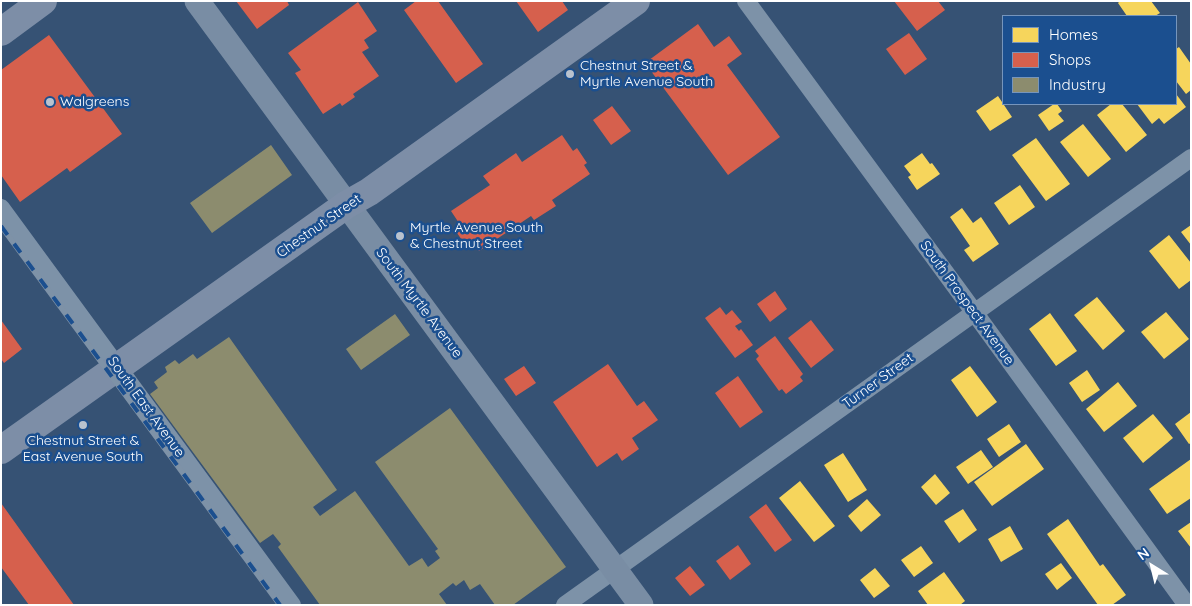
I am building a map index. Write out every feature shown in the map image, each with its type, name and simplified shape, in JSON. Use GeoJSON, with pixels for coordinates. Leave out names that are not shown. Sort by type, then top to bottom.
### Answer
{"type":"FeatureCollection","features":[{"type":"Feature","properties":{"kind":"main road"},"geometry":{"type":"LineString","coordinates":[[1,32],[43,1]]}},
{"type":"Feature","properties":{"kind":"main road","name":"South Myrtle Avenue"},"geometry":{"type":"LineString","coordinates":[[197,1],[641,605]]}},
{"type":"Feature","properties":{"kind":"main road","name":"Chestnut Street"},"geometry":{"type":"LineString","coordinates":[[1,450],[346,206],[369,192],[636,1]]}},
{"type":"Feature","properties":{"kind":"street","name":"South Prospect Avenue"},"geometry":{"type":"LineString","coordinates":[[746,1],[1187,605]]}},
{"type":"Feature","properties":{"kind":"street","name":"Turner Street"},"geometry":{"type":"LineString","coordinates":[[565,605],[1191,158]]}},
{"type":"Feature","properties":{"kind":"street","name":"South East Avenue"},"geometry":{"type":"LineString","coordinates":[[1,208],[292,605]]}},
{"type":"Feature","properties":{"kind":"building: Homes"},"geometry":{"type":"Polygon","coordinates":[[[1120,1],[1151,1],[1160,13],[1157,15],[1126,15],[1118,3],[1120,1]]]}},
{"type":"Feature","properties":{"kind":"building: Homes"},"geometry":{"type":"Polygon","coordinates":[[[1179,47],[1191,64],[1191,90],[1186,94],[1177,82],[1177,48],[1179,47]]]}},
{"type":"Feature","properties":{"kind":"building: Homes"},"geometry":{"type":"Polygon","coordinates":[[[1177,95],[1186,107],[1164,124],[1159,118],[1152,124],[1138,105],[1177,105],[1177,95]]]}},
{"type":"Feature","properties":{"kind":"building: Homes"},"geometry":{"type":"Polygon","coordinates":[[[998,96],[1002,105],[1004,105],[1012,117],[990,131],[976,111],[998,96]]]}},
{"type":"Feature","properties":{"kind":"building: Homes"},"geometry":{"type":"Polygon","coordinates":[[[1053,105],[1058,105],[1062,111],[1058,114],[1064,121],[1049,131],[1038,115],[1053,105]]]}},
{"type":"Feature","properties":{"kind":"building: Homes"},"geometry":{"type":"Polygon","coordinates":[[[1110,105],[1123,105],[1147,135],[1126,152],[1097,115],[1110,105]]]}},
{"type":"Feature","properties":{"kind":"building: Homes"},"geometry":{"type":"Polygon","coordinates":[[[1083,124],[1111,159],[1088,177],[1060,142],[1083,124]]]}},
{"type":"Feature","properties":{"kind":"building: Homes"},"geometry":{"type":"Polygon","coordinates":[[[1036,138],[1070,184],[1046,201],[1012,155],[1036,138]]]}},
{"type":"Feature","properties":{"kind":"building: Homes"},"geometry":{"type":"Polygon","coordinates":[[[922,153],[940,174],[917,190],[908,177],[911,175],[904,166],[922,153]]]}},
{"type":"Feature","properties":{"kind":"building: Homes"},"geometry":{"type":"Polygon","coordinates":[[[1020,185],[1035,207],[1009,225],[994,203],[1020,185]]]}},
{"type":"Feature","properties":{"kind":"building: Homes"},"geometry":{"type":"Polygon","coordinates":[[[962,208],[973,223],[981,217],[999,244],[973,262],[964,250],[970,246],[950,217],[962,208]]]}},
{"type":"Feature","properties":{"kind":"building: Homes"},"geometry":{"type":"Polygon","coordinates":[[[1191,225],[1191,245],[1181,232],[1191,225]]]}},
{"type":"Feature","properties":{"kind":"building: Homes"},"geometry":{"type":"Polygon","coordinates":[[[1169,235],[1191,263],[1191,280],[1179,289],[1149,251],[1169,235]]]}},
{"type":"Feature","properties":{"kind":"building: Homes"},"geometry":{"type":"Polygon","coordinates":[[[1097,297],[1125,331],[1103,350],[1074,315],[1097,297]]]}},
{"type":"Feature","properties":{"kind":"building: Homes"},"geometry":{"type":"Polygon","coordinates":[[[1166,312],[1189,339],[1164,359],[1141,332],[1166,312]]]}},
{"type":"Feature","properties":{"kind":"building: Homes"},"geometry":{"type":"Polygon","coordinates":[[[1050,313],[1077,351],[1056,366],[1029,329],[1050,313]]]}},
{"type":"Feature","properties":{"kind":"building: Homes"},"geometry":{"type":"Polygon","coordinates":[[[970,366],[997,402],[977,417],[951,380],[970,366]]]}},
{"type":"Feature","properties":{"kind":"building: Homes"},"geometry":{"type":"Polygon","coordinates":[[[1087,370],[1100,390],[1082,402],[1069,383],[1087,370]]]}},
{"type":"Feature","properties":{"kind":"building: Homes"},"geometry":{"type":"Polygon","coordinates":[[[1118,382],[1137,406],[1104,432],[1086,409],[1118,382]]]}},
{"type":"Feature","properties":{"kind":"building: Homes"},"geometry":{"type":"Polygon","coordinates":[[[1191,412],[1191,443],[1189,444],[1175,424],[1191,412]]]}},
{"type":"Feature","properties":{"kind":"building: Homes"},"geometry":{"type":"Polygon","coordinates":[[[1153,414],[1173,438],[1143,463],[1123,438],[1153,414]]]}},
{"type":"Feature","properties":{"kind":"building: Homes"},"geometry":{"type":"Polygon","coordinates":[[[1009,424],[1021,442],[999,457],[987,439],[1009,424]]]}},
{"type":"Feature","properties":{"kind":"building: Homes"},"geometry":{"type":"Polygon","coordinates":[[[1026,444],[1044,469],[992,506],[974,482],[1026,444]]]}},
{"type":"Feature","properties":{"kind":"building: Homes"},"geometry":{"type":"Polygon","coordinates":[[[981,450],[993,467],[968,484],[956,467],[981,450]]]}},
{"type":"Feature","properties":{"kind":"building: Homes"},"geometry":{"type":"Polygon","coordinates":[[[843,453],[867,490],[848,502],[824,465],[843,453]]]}},
{"type":"Feature","properties":{"kind":"building: Homes"},"geometry":{"type":"Polygon","coordinates":[[[1191,459],[1191,498],[1167,514],[1149,489],[1191,459]]]}},
{"type":"Feature","properties":{"kind":"building: Homes"},"geometry":{"type":"Polygon","coordinates":[[[935,474],[950,493],[936,505],[921,487],[935,474]]]}},
{"type":"Feature","properties":{"kind":"building: Homes"},"geometry":{"type":"Polygon","coordinates":[[[800,481],[835,526],[814,542],[779,498],[800,481]]]}},
{"type":"Feature","properties":{"kind":"building: Homes"},"geometry":{"type":"Polygon","coordinates":[[[867,499],[881,515],[861,532],[848,516],[867,499]]]}},
{"type":"Feature","properties":{"kind":"building: Homes"},"geometry":{"type":"Polygon","coordinates":[[[963,509],[977,530],[959,543],[944,521],[963,509]]]}},
{"type":"Feature","properties":{"kind":"building: Homes"},"geometry":{"type":"Polygon","coordinates":[[[1068,519],[1100,566],[1103,564],[1126,595],[1112,605],[1098,605],[1047,534],[1068,519]]]}},
{"type":"Feature","properties":{"kind":"building: Homes"},"geometry":{"type":"Polygon","coordinates":[[[1191,522],[1191,548],[1178,531],[1191,522]]]}},
{"type":"Feature","properties":{"kind":"building: Homes"},"geometry":{"type":"Polygon","coordinates":[[[1010,526],[1023,549],[1001,562],[988,539],[1010,526]]]}},
{"type":"Feature","properties":{"kind":"building: Homes"},"geometry":{"type":"Polygon","coordinates":[[[921,546],[933,563],[914,577],[901,560],[921,546]]]}},
{"type":"Feature","properties":{"kind":"building: Homes"},"geometry":{"type":"Polygon","coordinates":[[[1061,563],[1072,578],[1057,590],[1045,574],[1061,563]]]}},
{"type":"Feature","properties":{"kind":"building: Homes"},"geometry":{"type":"Polygon","coordinates":[[[875,568],[890,586],[874,598],[860,580],[875,568]]]}},
{"type":"Feature","properties":{"kind":"building: Homes"},"geometry":{"type":"Polygon","coordinates":[[[944,572],[965,601],[960,605],[928,605],[918,591],[944,572]]]}},
{"type":"Feature","properties":{"kind":"building: Shops"},"geometry":{"type":"Polygon","coordinates":[[[236,1],[287,1],[289,5],[257,29],[236,1]]]}},
{"type":"Feature","properties":{"kind":"building: Shops"},"geometry":{"type":"Polygon","coordinates":[[[416,1],[438,1],[483,64],[456,83],[404,10],[416,1]]]}},
{"type":"Feature","properties":{"kind":"building: Shops"},"geometry":{"type":"Polygon","coordinates":[[[516,1],[562,1],[568,10],[538,32],[516,1]]]}},
{"type":"Feature","properties":{"kind":"building: Shops"},"geometry":{"type":"Polygon","coordinates":[[[894,1],[938,1],[945,10],[917,31],[894,1]]]}},
{"type":"Feature","properties":{"kind":"building: Shops"},"geometry":{"type":"Polygon","coordinates":[[[358,2],[377,31],[364,40],[369,48],[362,52],[379,76],[353,94],[355,97],[342,106],[340,103],[323,114],[295,73],[301,70],[288,53],[358,2]]]}},
{"type":"Feature","properties":{"kind":"building: Shops"},"geometry":{"type":"Polygon","coordinates":[[[698,24],[714,47],[729,36],[742,54],[727,65],[780,137],[728,175],[645,63],[698,24]]]}},
{"type":"Feature","properties":{"kind":"building: Shops"},"geometry":{"type":"Polygon","coordinates":[[[909,33],[927,59],[905,75],[886,49],[909,33]]]}},
{"type":"Feature","properties":{"kind":"building: Shops","name":"Walgreens"},"geometry":{"type":"Polygon","coordinates":[[[49,35],[122,134],[70,172],[67,168],[20,202],[1,175],[1,70],[49,35]]]}},
{"type":"Feature","properties":{"kind":"building: Shops"},"geometry":{"type":"Polygon","coordinates":[[[612,106],[631,131],[611,145],[593,120],[612,106]]]}},
{"type":"Feature","properties":{"kind":"building: Shops"},"geometry":{"type":"Polygon","coordinates":[[[562,135],[573,151],[577,148],[587,163],[584,165],[590,174],[552,200],[556,206],[534,220],[531,216],[479,251],[473,243],[467,247],[457,233],[463,229],[451,211],[490,185],[483,176],[516,153],[522,162],[562,135]]]}},
{"type":"Feature","properties":{"kind":"building: Shops"},"geometry":{"type":"Polygon","coordinates":[[[775,291],[787,309],[770,322],[757,304],[775,291]]]}},
{"type":"Feature","properties":{"kind":"building: Shops"},"geometry":{"type":"Polygon","coordinates":[[[720,307],[726,315],[732,310],[742,322],[735,326],[739,331],[741,329],[753,345],[735,358],[705,318],[720,307]]]}},
{"type":"Feature","properties":{"kind":"building: Shops"},"geometry":{"type":"Polygon","coordinates":[[[1,320],[22,349],[4,363],[1,359],[1,320]]]}},
{"type":"Feature","properties":{"kind":"building: Shops"},"geometry":{"type":"Polygon","coordinates":[[[811,320],[834,350],[811,368],[788,338],[811,320]]]}},
{"type":"Feature","properties":{"kind":"building: Shops"},"geometry":{"type":"Polygon","coordinates":[[[775,336],[803,374],[800,377],[803,381],[786,394],[782,389],[779,391],[756,359],[759,356],[755,351],[775,336]]]}},
{"type":"Feature","properties":{"kind":"building: Shops"},"geometry":{"type":"Polygon","coordinates":[[[608,364],[637,406],[644,401],[658,420],[632,438],[639,449],[622,461],[617,453],[597,467],[553,402],[608,364]]]}},
{"type":"Feature","properties":{"kind":"building: Shops"},"geometry":{"type":"Polygon","coordinates":[[[524,366],[536,383],[516,396],[504,379],[524,366]]]}},
{"type":"Feature","properties":{"kind":"building: Shops"},"geometry":{"type":"Polygon","coordinates":[[[738,376],[763,412],[740,428],[715,393],[738,376]]]}},
{"type":"Feature","properties":{"kind":"building: Shops"},"geometry":{"type":"Polygon","coordinates":[[[1,503],[74,605],[29,605],[1,567],[1,503]]]}},
{"type":"Feature","properties":{"kind":"building: Shops"},"geometry":{"type":"Polygon","coordinates":[[[766,504],[792,540],[775,552],[749,517],[766,504]]]}},
{"type":"Feature","properties":{"kind":"building: Shops"},"geometry":{"type":"Polygon","coordinates":[[[738,545],[751,564],[730,580],[716,561],[738,545]]]}},
{"type":"Feature","properties":{"kind":"building: Shops"},"geometry":{"type":"Polygon","coordinates":[[[690,566],[705,585],[690,596],[675,578],[690,566]]]}},
{"type":"Feature","properties":{"kind":"building: Industry"},"geometry":{"type":"Polygon","coordinates":[[[271,145],[292,175],[212,233],[190,203],[271,145]]]}},
{"type":"Feature","properties":{"kind":"building: Industry"},"geometry":{"type":"Polygon","coordinates":[[[395,314],[410,335],[361,370],[346,349],[395,314]]]}},
{"type":"Feature","properties":{"kind":"building: Industry"},"geometry":{"type":"Polygon","coordinates":[[[229,337],[337,490],[313,507],[320,516],[355,491],[409,566],[422,558],[428,567],[440,558],[435,551],[438,549],[375,462],[450,408],[566,567],[513,605],[495,605],[480,584],[470,590],[464,580],[456,586],[453,583],[439,594],[447,605],[320,605],[278,547],[281,544],[273,534],[260,543],[150,394],[158,388],[154,382],[167,372],[165,367],[175,360],[179,364],[193,354],[197,359],[229,337]]]}},
{"type":"Feature","properties":{"kind":"railway"},"geometry":{"type":"LineString","coordinates":[[1,226],[280,605]]}},
{"type":"Feature","properties":{"kind":"place","name":"Chestnut Street & Myrtle Avenue South"},"geometry":{"type":"Point","coordinates":[570,74]}},
{"type":"Feature","properties":{"kind":"place","name":"Walgreens"},"geometry":{"type":"Point","coordinates":[50,102]}},
{"type":"Feature","properties":{"kind":"place","name":"Myrtle Avenue South & Chestnut Street"},"geometry":{"type":"Point","coordinates":[400,236]}},
{"type":"Feature","properties":{"kind":"place","name":"Chestnut Street & East Avenue South"},"geometry":{"type":"Point","coordinates":[83,425]}}]}
